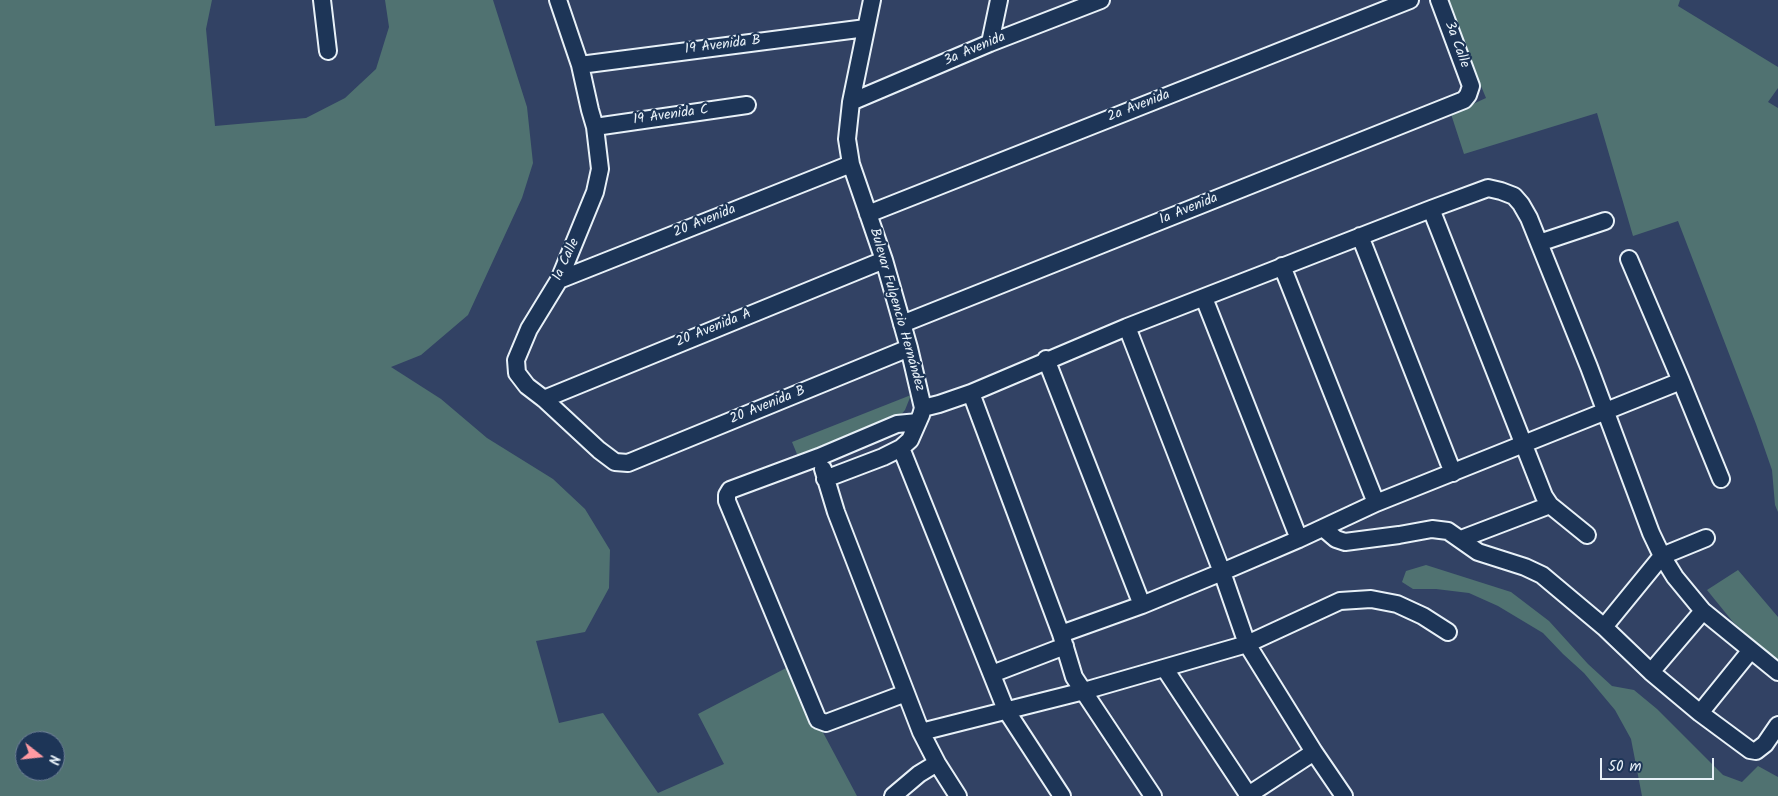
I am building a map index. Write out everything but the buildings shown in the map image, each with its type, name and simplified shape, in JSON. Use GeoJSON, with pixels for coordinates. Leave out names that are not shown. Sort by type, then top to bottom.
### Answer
{"type":"FeatureCollection","features":[{"type":"Feature","properties":{"kind":"street"},"geometry":{"type":"LineString","coordinates":[[322,0],[328,51]]}},
{"type":"Feature","properties":{"kind":"street","name":"1a Calle"},"geometry":{"type":"LineString","coordinates":[[558,0],[580,65],[595,127],[600,169],[579,234],[559,280],[529,329],[516,360],[517,373],[527,386],[544,399],[599,450],[615,462],[628,463]]}},
{"type":"Feature","properties":{"kind":"street","name":"Bulevar Fulgencio Hernández"},"geometry":{"type":"LineString","coordinates":[[872,0],[851,102],[847,139],[851,164],[884,260],[909,348],[920,415]]}},
{"type":"Feature","properties":{"kind":"street"},"geometry":{"type":"LineString","coordinates":[[990,43],[999,0]]}},
{"type":"Feature","properties":{"kind":"street","name":"3a Avenida"},"geometry":{"type":"LineString","coordinates":[[851,102],[990,43],[1101,0]]}},
{"type":"Feature","properties":{"kind":"street","name":"2a Avenida"},"geometry":{"type":"LineString","coordinates":[[868,214],[1410,0]]}},
{"type":"Feature","properties":{"kind":"street","name":"3a Calle"},"geometry":{"type":"LineString","coordinates":[[1439,0],[1470,82],[1470,90]]}},
{"type":"Feature","properties":{"kind":"street","name":"19 Avenida B"},"geometry":{"type":"LineString","coordinates":[[580,65],[866,28]]}},
{"type":"Feature","properties":{"kind":"street","name":"1a Avenida"},"geometry":{"type":"LineString","coordinates":[[902,324],[1464,100],[1470,90]]}},
{"type":"Feature","properties":{"kind":"street","name":"19 Avenida C"},"geometry":{"type":"LineString","coordinates":[[595,127],[747,105]]}},
{"type":"Feature","properties":{"kind":"street","name":"20 Avenida"},"geometry":{"type":"LineString","coordinates":[[559,280],[851,164]]}},
{"type":"Feature","properties":{"kind":"street"},"geometry":{"type":"LineString","coordinates":[[906,693],[826,723],[818,720],[727,501],[726,495],[730,490],[819,458],[920,415],[939,404],[971,393],[1127,327],[1488,188],[1514,196],[1521,204],[1539,243],[1605,411],[1650,533],[1662,556],[1675,577],[1703,611],[1778,672]]}},
{"type":"Feature","properties":{"kind":"street"},"geometry":{"type":"LineString","coordinates":[[1431,209],[1544,496],[1550,505],[1587,535]]}},
{"type":"Feature","properties":{"kind":"street"},"geometry":{"type":"LineString","coordinates":[[1539,243],[1605,221]]}},
{"type":"Feature","properties":{"kind":"street"},"geometry":{"type":"LineString","coordinates":[[1360,236],[1453,473]]}},
{"type":"Feature","properties":{"kind":"street"},"geometry":{"type":"LineString","coordinates":[[1629,259],[1721,479]]}},
{"type":"Feature","properties":{"kind":"street","name":"20 Avenida A"},"geometry":{"type":"LineString","coordinates":[[544,399],[884,260]]}},
{"type":"Feature","properties":{"kind":"street"},"geometry":{"type":"LineString","coordinates":[[1282,266],[1376,503]]}},
{"type":"Feature","properties":{"kind":"street"},"geometry":{"type":"LineString","coordinates":[[1204,298],[1299,539]]}},
{"type":"Feature","properties":{"kind":"street"},"geometry":{"type":"LineString","coordinates":[[1127,327],[1222,572],[1247,644],[1314,752],[1344,796]]}},
{"type":"Feature","properties":{"kind":"street","name":"20 Avenida B"},"geometry":{"type":"LineString","coordinates":[[628,463],[909,348]]}},
{"type":"Feature","properties":{"kind":"street"},"geometry":{"type":"LineString","coordinates":[[1046,360],[1142,604]]}},
{"type":"Feature","properties":{"kind":"street"},"geometry":{"type":"LineString","coordinates":[[992,674],[1142,604],[1299,539],[1376,503],[1680,381]]}},
{"type":"Feature","properties":{"kind":"street"},"geometry":{"type":"LineString","coordinates":[[971,393],[1063,640],[1074,677],[1153,796]]}},
{"type":"Feature","properties":{"kind":"street"},"geometry":{"type":"LineString","coordinates":[[826,478],[883,457],[900,448],[910,440],[920,415]]}},
{"type":"Feature","properties":{"kind":"street"},"geometry":{"type":"LineString","coordinates":[[900,448],[1006,710],[1062,796]]}},
{"type":"Feature","properties":{"kind":"street"},"geometry":{"type":"LineString","coordinates":[[819,458],[836,512],[921,732],[937,764],[958,796]]}},
{"type":"Feature","properties":{"kind":"street"},"geometry":{"type":"LineString","coordinates":[[1461,539],[1550,505]]}},
{"type":"Feature","properties":{"kind":"street"},"geometry":{"type":"LineString","coordinates":[[1323,528],[1336,539],[1346,542],[1399,536],[1432,529],[1448,531],[1478,552],[1542,574],[1604,627],[1651,672],[1700,713],[1753,751],[1765,744],[1778,725]]}},
{"type":"Feature","properties":{"kind":"street"},"geometry":{"type":"LineString","coordinates":[[1604,627],[1662,556],[1706,538]]}},
{"type":"Feature","properties":{"kind":"street"},"geometry":{"type":"LineString","coordinates":[[921,732],[1084,691],[1247,644],[1340,601],[1371,599],[1397,604],[1423,616],[1448,632]]}},
{"type":"Feature","properties":{"kind":"street"},"geometry":{"type":"LineString","coordinates":[[1651,672],[1703,611]]}},
{"type":"Feature","properties":{"kind":"street"},"geometry":{"type":"LineString","coordinates":[[1700,713],[1752,650]]}},
{"type":"Feature","properties":{"kind":"street"},"geometry":{"type":"LineString","coordinates":[[1165,669],[1248,796],[1314,752]]}},
{"type":"Feature","properties":{"kind":"street"},"geometry":{"type":"LineString","coordinates":[[893,796],[918,774],[937,764]]}},
{"type":"Feature","properties":{"kind":"green space"},"geometry":{"type":"Polygon","coordinates":[[[0,0],[212,0],[206,29],[215,126],[306,118],[345,98],[376,69],[389,27],[385,0],[493,0],[527,107],[533,163],[522,198],[468,315],[421,355],[391,367],[441,399],[487,438],[553,479],[585,509],[610,550],[609,588],[585,632],[536,641],[559,723],[603,713],[658,793],[724,764],[698,714],[788,667],[857,796],[0,796],[0,0]]]}},
{"type":"Feature","properties":{"kind":"green space"},"geometry":{"type":"Polygon","coordinates":[[[1445,0],[1680,0],[1678,6],[1778,67],[1778,88],[1768,102],[1778,108],[1778,512],[1775,505],[1772,470],[1678,221],[1633,236],[1597,113],[1464,154],[1451,114],[1486,98],[1445,0]]]}},
{"type":"Feature","properties":{"kind":"green space"},"geometry":{"type":"Polygon","coordinates":[[[911,395],[905,410],[894,423],[799,459],[792,442],[911,395]]]}},
{"type":"Feature","properties":{"kind":"green space"},"geometry":{"type":"Polygon","coordinates":[[[1426,565],[1511,592],[1549,621],[1588,664],[1612,686],[1634,690],[1657,709],[1723,775],[1742,782],[1758,766],[1778,777],[1778,796],[1642,796],[1631,739],[1615,710],[1584,673],[1543,633],[1498,606],[1469,593],[1436,589],[1413,589],[1402,582],[1406,571],[1426,565]]]}},
{"type":"Feature","properties":{"kind":"green space"},"geometry":{"type":"Polygon","coordinates":[[[1738,570],[1778,617],[1778,661],[1733,622],[1707,590],[1738,570]]]}}]}
